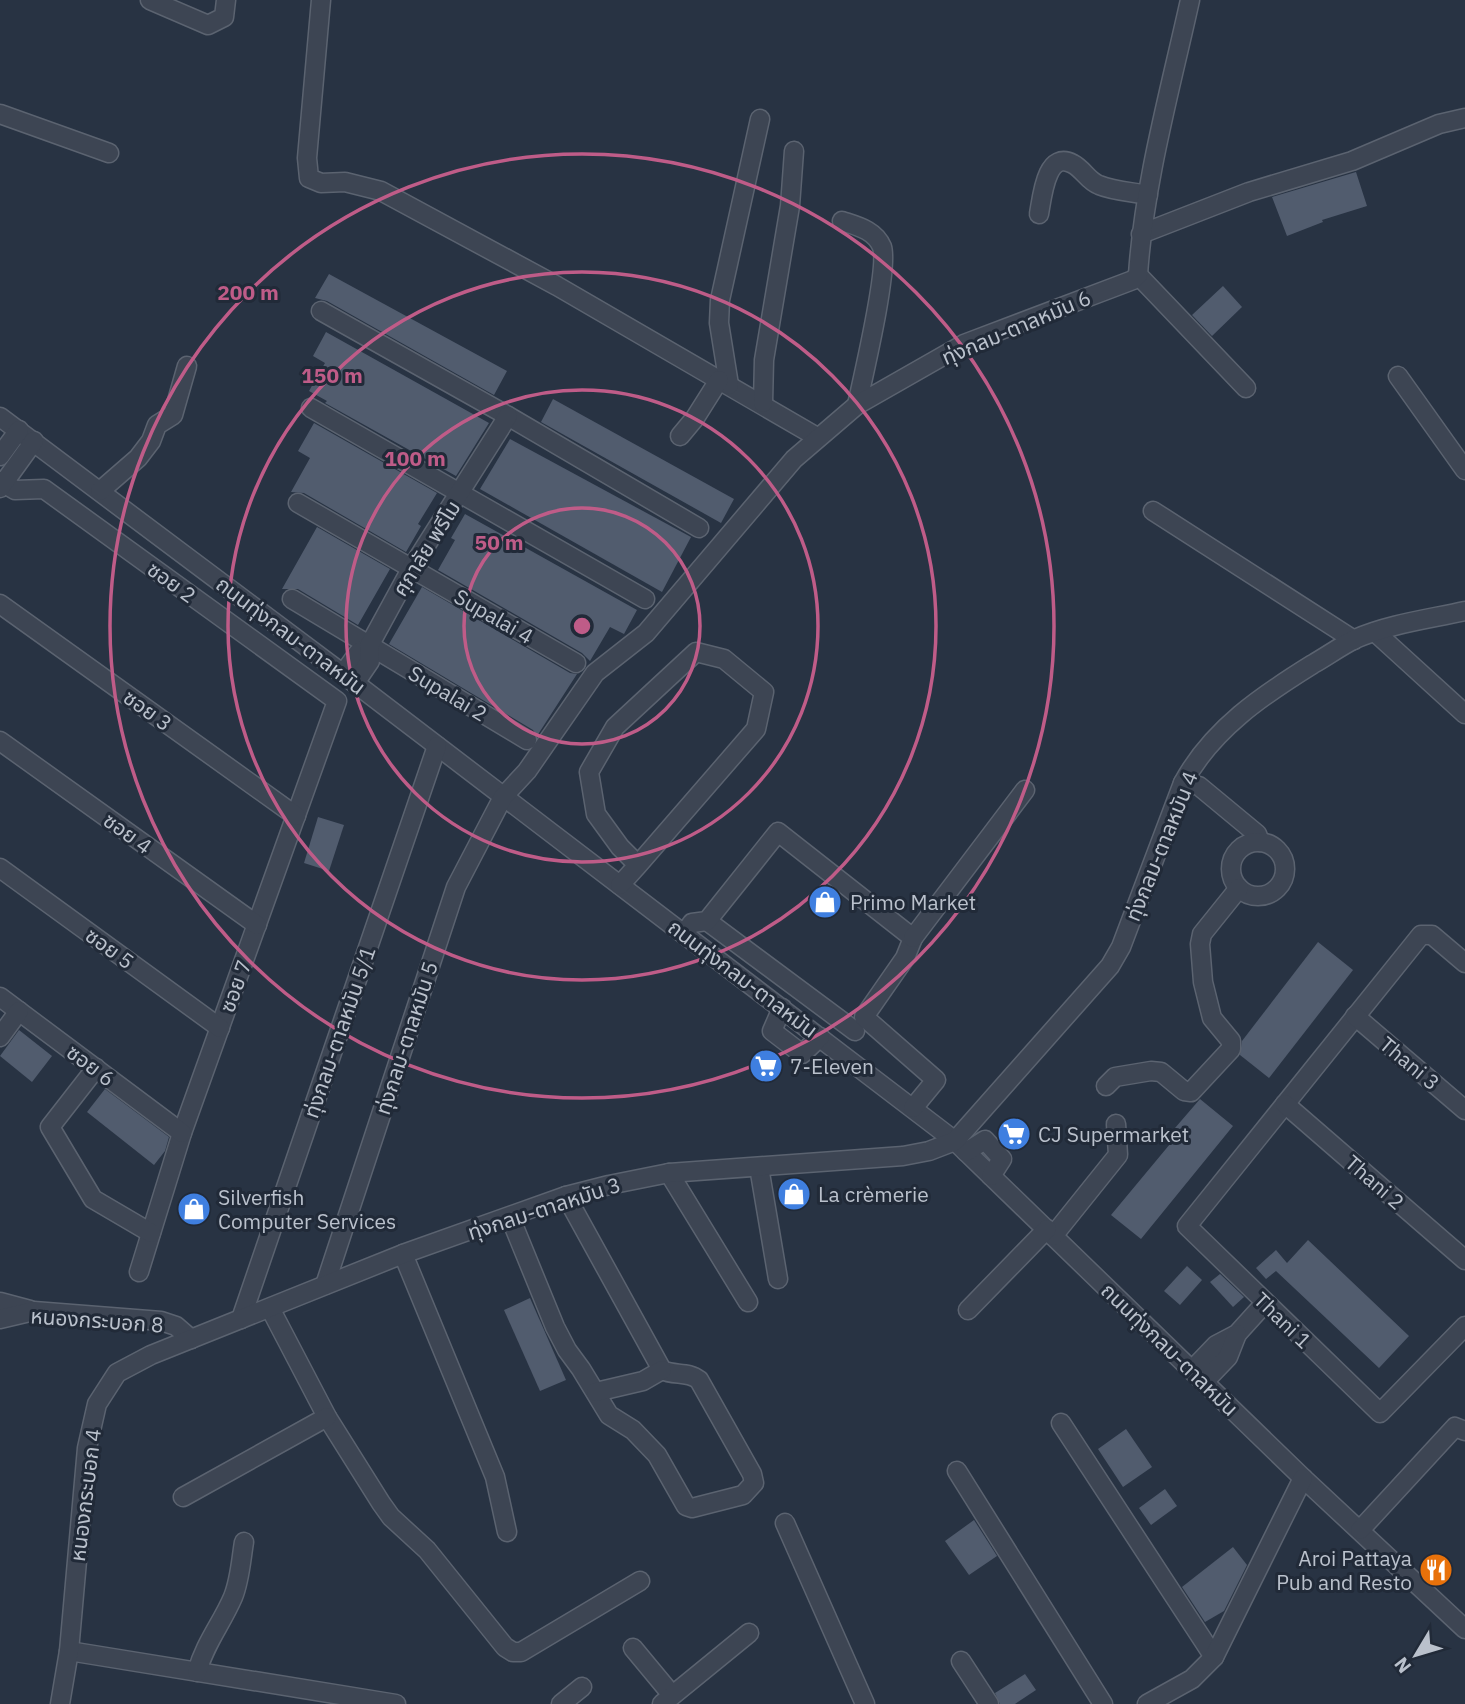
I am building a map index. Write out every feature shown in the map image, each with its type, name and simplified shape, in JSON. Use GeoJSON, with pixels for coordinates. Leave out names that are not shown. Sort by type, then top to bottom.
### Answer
{"type":"FeatureCollection","features":[{"type":"Feature","properties":{"kind":"street"},"geometry":{"type":"LineString","coordinates":[[150,0],[208,25],[224,17],[226,0]]}},
{"type":"Feature","properties":{"kind":"street"},"geometry":{"type":"LineString","coordinates":[[321,0],[306,158],[309,178],[321,183],[345,182],[381,191],[557,286],[763,403],[817,437]]}},
{"type":"Feature","properties":{"kind":"street"},"geometry":{"type":"LineString","coordinates":[[1190,0],[1148,195],[1141,234],[1138,275],[1246,388]]}},
{"type":"Feature","properties":{"kind":"street"},"geometry":{"type":"LineString","coordinates":[[0,114],[109,153]]}},
{"type":"Feature","properties":{"kind":"street"},"geometry":{"type":"LineString","coordinates":[[1141,234],[1249,192],[1352,160],[1439,124],[1465,118]]}},
{"type":"Feature","properties":{"kind":"street"},"geometry":{"type":"LineString","coordinates":[[680,436],[724,382],[719,323],[720,300],[760,119]]}},
{"type":"Feature","properties":{"kind":"street"},"geometry":{"type":"LineString","coordinates":[[763,403],[764,360],[790,206],[794,152]]}},
{"type":"Feature","properties":{"kind":"street"},"geometry":{"type":"LineString","coordinates":[[1039,214],[1049,172],[1056,163],[1075,164],[1099,185],[1148,195]]}},
{"type":"Feature","properties":{"kind":"street"},"geometry":{"type":"LineString","coordinates":[[842,221],[868,230],[882,248],[883,259],[857,405]]}},
{"type":"Feature","properties":{"kind":"street","name":"ทุ่งกลม-ตาลหมัน 6"},"geometry":{"type":"LineString","coordinates":[[503,797],[540,753],[595,673],[646,633],[794,459],[817,437],[857,405],[964,344],[1133,280],[1138,275]]}},
{"type":"Feature","properties":{"kind":"street"},"geometry":{"type":"LineString","coordinates":[[321,311],[699,528]]}},
{"type":"Feature","properties":{"kind":"street"},"geometry":{"type":"LineString","coordinates":[[100,491],[138,458],[151,440],[157,425],[173,415],[187,366]]}},
{"type":"Feature","properties":{"kind":"street"},"geometry":{"type":"LineString","coordinates":[[1398,376],[1465,470]]}},
{"type":"Feature","properties":{"kind":"street"},"geometry":{"type":"LineString","coordinates":[[311,408],[645,599]]}},
{"type":"Feature","properties":{"kind":"street","name":"ศุภาลัย พรีโม"},"geometry":{"type":"LineString","coordinates":[[349,679],[358,653],[369,646],[411,569],[508,416]]}},
{"type":"Feature","properties":{"kind":"street","name":"ถนนทุ่งกลม-ตาลหมัน"},"geometry":{"type":"LineString","coordinates":[[0,417],[684,933],[961,1147],[1303,1478],[1465,1629]]}},
{"type":"Feature","properties":{"kind":"street"},"geometry":{"type":"LineString","coordinates":[[0,456],[19,430]]}},
{"type":"Feature","properties":{"kind":"street"},"geometry":{"type":"LineString","coordinates":[[1,484],[34,441]]}},
{"type":"Feature","properties":{"kind":"street","name":"ซอย 2"},"geometry":{"type":"LineString","coordinates":[[1,484],[15,490],[44,489],[337,701]]}},
{"type":"Feature","properties":{"kind":"street","name":"Supalai 4"},"geometry":{"type":"LineString","coordinates":[[298,503],[576,663]]}},
{"type":"Feature","properties":{"kind":"street"},"geometry":{"type":"LineString","coordinates":[[1153,511],[1354,640]]}},
{"type":"Feature","properties":{"kind":"street","name":"Supalai 2"},"geometry":{"type":"LineString","coordinates":[[292,599],[527,740]]}},
{"type":"Feature","properties":{"kind":"street","name":"ซอย 3"},"geometry":{"type":"LineString","coordinates":[[0,604],[296,816]]}},
{"type":"Feature","properties":{"kind":"street","name":"ทุ่งกลม-ตาลหมัน 4"},"geometry":{"type":"LineString","coordinates":[[961,1147],[1110,966],[1121,947],[1183,783],[1206,748],[1259,700],[1354,640],[1375,632],[1465,611]]}},
{"type":"Feature","properties":{"kind":"street"},"geometry":{"type":"LineString","coordinates":[[1375,632],[1465,713]]}},
{"type":"Feature","properties":{"kind":"street"},"geometry":{"type":"LineString","coordinates":[[620,885],[638,865],[756,729],[764,692],[724,659],[696,652],[615,727],[589,772],[596,814],[620,847],[638,865]]}},
{"type":"Feature","properties":{"kind":"street","name":"ซอย 7"},"geometry":{"type":"LineString","coordinates":[[139,1272],[182,1133],[337,701]]}},
{"type":"Feature","properties":{"kind":"street","name":"ซอย 4"},"geometry":{"type":"LineString","coordinates":[[0,740],[257,925]]}},
{"type":"Feature","properties":{"kind":"street","name":"ทุ่งกลม-ตาลหมัน 5/1"},"geometry":{"type":"LineString","coordinates":[[241,1319],[437,746]]}},
{"type":"Feature","properties":{"kind":"street"},"geometry":{"type":"LineString","coordinates":[[1183,783],[1199,786],[1257,834],[1260,842]]}},
{"type":"Feature","properties":{"kind":"street"},"geometry":{"type":"LineString","coordinates":[[840,1052],[905,958],[913,938],[1025,790]]}},
{"type":"Feature","properties":{"kind":"street","name":"ทุ่งกลม-ตาลหมัน 5"},"geometry":{"type":"LineString","coordinates":[[325,1285],[456,887],[503,797]]}},
{"type":"Feature","properties":{"kind":"street"},"geometry":{"type":"LineString","coordinates":[[707,921],[778,832],[913,938]]}},
{"type":"Feature","properties":{"kind":"street"},"geometry":{"type":"LineString","coordinates":[[1260,842],[1278,851],[1283,859],[1284,869],[1277,888],[1259,896],[1239,888],[1233,880],[1231,869],[1233,858],[1239,849],[1249,843],[1260,842]]}},
{"type":"Feature","properties":{"kind":"street","name":"ซอย 5"},"geometry":{"type":"LineString","coordinates":[[0,868],[220,1028]]}},
{"type":"Feature","properties":{"kind":"street"},"geometry":{"type":"LineString","coordinates":[[1106,1086],[1115,1077],[1151,1071],[1161,1072],[1184,1091],[1191,1092],[1231,1049],[1231,1041],[1212,1018],[1203,982],[1200,944],[1202,934],[1239,888]]}},
{"type":"Feature","properties":{"kind":"street"},"geometry":{"type":"LineString","coordinates":[[684,933],[692,922],[707,921],[771,969],[860,1024],[936,1080],[913,1108]]}},
{"type":"Feature","properties":{"kind":"street"},"geometry":{"type":"LineString","coordinates":[[1284,1104],[1421,935],[1432,935],[1465,963]]}},
{"type":"Feature","properties":{"kind":"street"},"geometry":{"type":"LineString","coordinates":[[758,990],[771,969]]}},
{"type":"Feature","properties":{"kind":"street","name":"ซอย 6"},"geometry":{"type":"LineString","coordinates":[[0,997],[182,1133]]}},
{"type":"Feature","properties":{"kind":"street"},"geometry":{"type":"LineString","coordinates":[[0,1037],[19,1012]]}},
{"type":"Feature","properties":{"kind":"street","name":"Thani 3"},"geometry":{"type":"LineString","coordinates":[[1355,1016],[1465,1110]]}},
{"type":"Feature","properties":{"kind":"street"},"geometry":{"type":"LineString","coordinates":[[96,1068],[50,1127],[93,1199],[151,1233]]}},
{"type":"Feature","properties":{"kind":"street","name":"Thani 1"},"geometry":{"type":"LineString","coordinates":[[1284,1104],[1187,1226],[1380,1413],[1465,1326]]}},
{"type":"Feature","properties":{"kind":"street","name":"Thani 2"},"geometry":{"type":"LineString","coordinates":[[1284,1104],[1465,1260]]}},
{"type":"Feature","properties":{"kind":"street"},"geometry":{"type":"LineString","coordinates":[[968,1310],[1050,1232],[1118,1155],[1115,1124]]}},
{"type":"Feature","properties":{"kind":"street","name":"ทุ่งกลม-ตาลหมัน 3"},"geometry":{"type":"LineString","coordinates":[[191,1339],[403,1254],[566,1196],[610,1185],[669,1173],[903,1156],[961,1147]]}},
{"type":"Feature","properties":{"kind":"street"},"geometry":{"type":"LineString","coordinates":[[759,1167],[778,1279]]}},
{"type":"Feature","properties":{"kind":"street"},"geometry":{"type":"LineString","coordinates":[[669,1173],[748,1302]]}},
{"type":"Feature","properties":{"kind":"street"},"geometry":{"type":"LineString","coordinates":[[510,1217],[555,1327],[609,1415],[633,1430],[657,1454],[686,1506],[692,1508],[743,1495],[754,1483],[752,1474],[699,1380],[693,1375],[662,1370],[566,1196]]}},
{"type":"Feature","properties":{"kind":"street"},"geometry":{"type":"LineString","coordinates":[[403,1254],[495,1477],[506,1532]]}},
{"type":"Feature","properties":{"kind":"street"},"geometry":{"type":"LineString","coordinates":[[0,1302],[34,1311]]}},
{"type":"Feature","properties":{"kind":"street"},"geometry":{"type":"LineString","coordinates":[[1198,1376],[1216,1345],[1237,1334],[1265,1303]]}},
{"type":"Feature","properties":{"kind":"street"},"geometry":{"type":"LineString","coordinates":[[270,1308],[327,1417],[386,1510],[428,1550],[505,1647],[513,1652],[521,1652],[640,1581]]}},
{"type":"Feature","properties":{"kind":"street","name":"หนองกระบอก 8"},"geometry":{"type":"LineString","coordinates":[[0,1319],[34,1311],[161,1321],[176,1326],[191,1339]]}},
{"type":"Feature","properties":{"kind":"street","name":"หนองกระบอก 4"},"geometry":{"type":"LineString","coordinates":[[60,1704],[69,1651],[88,1448],[97,1404],[117,1373],[151,1355],[191,1339]]}},
{"type":"Feature","properties":{"kind":"street"},"geometry":{"type":"LineString","coordinates":[[596,1392],[643,1381],[662,1370]]}},
{"type":"Feature","properties":{"kind":"street"},"geometry":{"type":"LineString","coordinates":[[183,1497],[327,1417]]}},
{"type":"Feature","properties":{"kind":"street"},"geometry":{"type":"LineString","coordinates":[[1061,1423],[1214,1657]]}},
{"type":"Feature","properties":{"kind":"street"},"geometry":{"type":"LineString","coordinates":[[1360,1530],[1455,1427],[1465,1431]]}},
{"type":"Feature","properties":{"kind":"street"},"geometry":{"type":"LineString","coordinates":[[957,1471],[1103,1704]]}},
{"type":"Feature","properties":{"kind":"street"},"geometry":{"type":"LineString","coordinates":[[1151,1703],[1192,1679],[1214,1657],[1303,1478]]}},
{"type":"Feature","properties":{"kind":"street"},"geometry":{"type":"LineString","coordinates":[[785,1523],[864,1704]]}},
{"type":"Feature","properties":{"kind":"street"},"geometry":{"type":"LineString","coordinates":[[197,1672],[203,1651],[233,1598],[238,1584],[244,1542]]}},
{"type":"Feature","properties":{"kind":"street"},"geometry":{"type":"LineString","coordinates":[[633,1648],[667,1700],[749,1633]]}},
{"type":"Feature","properties":{"kind":"street"},"geometry":{"type":"LineString","coordinates":[[69,1651],[396,1704]]}},
{"type":"Feature","properties":{"kind":"street"},"geometry":{"type":"LineString","coordinates":[[961,1661],[989,1704]]}},
{"type":"Feature","properties":{"kind":"street"},"geometry":{"type":"LineString","coordinates":[[561,1704],[582,1687]]}},
{"type":"Feature","properties":{"kind":"building"},"geometry":{"type":"Polygon","coordinates":[[[1356,172],[1367,206],[1322,220],[1323,222],[1287,236],[1272,197],[1356,172]]]}},
{"type":"Feature","properties":{"kind":"building"},"geometry":{"type":"Polygon","coordinates":[[[329,274],[507,371],[494,395],[327,301],[315,298],[329,274]]]}},
{"type":"Feature","properties":{"kind":"building"},"geometry":{"type":"Polygon","coordinates":[[[1223,286],[1242,307],[1212,336],[1192,315],[1223,286]]]}},
{"type":"Feature","properties":{"kind":"building"},"geometry":{"type":"Polygon","coordinates":[[[326,332],[489,423],[456,476],[325,403],[327,401],[309,391],[325,363],[313,356],[326,332]]]}},
{"type":"Feature","properties":{"kind":"building"},"geometry":{"type":"Polygon","coordinates":[[[553,399],[734,499],[721,523],[541,422],[553,399]]]}},
{"type":"Feature","properties":{"kind":"building"},"geometry":{"type":"Polygon","coordinates":[[[314,423],[437,493],[418,524],[421,526],[406,552],[304,493],[291,492],[310,458],[298,451],[314,423]]]}},
{"type":"Feature","properties":{"kind":"building"},"geometry":{"type":"Polygon","coordinates":[[[510,439],[691,537],[662,592],[480,489],[510,439]]]}},
{"type":"Feature","properties":{"kind":"building"},"geometry":{"type":"Polygon","coordinates":[[[465,514],[637,610],[624,634],[610,627],[590,661],[582,653],[438,570],[455,540],[451,538],[465,514]]]}},
{"type":"Feature","properties":{"kind":"building"},"geometry":{"type":"Polygon","coordinates":[[[317,527],[390,569],[358,625],[298,589],[282,589],[317,527]]]}},
{"type":"Feature","properties":{"kind":"building"},"geometry":{"type":"Polygon","coordinates":[[[422,587],[570,673],[577,674],[537,736],[533,730],[389,644],[422,587]]]}},
{"type":"Feature","properties":{"kind":"building"},"geometry":{"type":"Polygon","coordinates":[[[318,817],[344,825],[329,871],[304,863],[318,817]]]}},
{"type":"Feature","properties":{"kind":"building"},"geometry":{"type":"Polygon","coordinates":[[[1318,942],[1353,970],[1269,1078],[1240,1055],[1242,1041],[1318,942]]]}},
{"type":"Feature","properties":{"kind":"building"},"geometry":{"type":"Polygon","coordinates":[[[19,1030],[52,1056],[32,1082],[0,1056],[19,1030]]]}},
{"type":"Feature","properties":{"kind":"building"},"geometry":{"type":"Polygon","coordinates":[[[105,1089],[169,1137],[165,1151],[154,1165],[87,1112],[105,1089]]]}},
{"type":"Feature","properties":{"kind":"building"},"geometry":{"type":"Polygon","coordinates":[[[1200,1099],[1233,1126],[1141,1239],[1111,1215],[1180,1132],[1175,1128],[1200,1099]]]}},
{"type":"Feature","properties":{"kind":"building"},"geometry":{"type":"Polygon","coordinates":[[[1308,1240],[1409,1336],[1379,1368],[1276,1271],[1266,1279],[1256,1268],[1276,1250],[1287,1263],[1308,1240]]]}},
{"type":"Feature","properties":{"kind":"building"},"geometry":{"type":"Polygon","coordinates":[[[1187,1266],[1202,1280],[1180,1305],[1164,1291],[1187,1266]]]}},
{"type":"Feature","properties":{"kind":"building"},"geometry":{"type":"Polygon","coordinates":[[[1220,1274],[1244,1297],[1233,1307],[1210,1282],[1220,1274]]]}},
{"type":"Feature","properties":{"kind":"building"},"geometry":{"type":"Polygon","coordinates":[[[530,1298],[566,1380],[540,1391],[504,1310],[530,1298]]]}},
{"type":"Feature","properties":{"kind":"building"},"geometry":{"type":"Polygon","coordinates":[[[1126,1429],[1152,1467],[1123,1487],[1098,1449],[1126,1429]]]}},
{"type":"Feature","properties":{"kind":"building"},"geometry":{"type":"Polygon","coordinates":[[[1165,1489],[1177,1506],[1151,1525],[1139,1508],[1165,1489]]]}},
{"type":"Feature","properties":{"kind":"building"},"geometry":{"type":"Polygon","coordinates":[[[974,1520],[997,1556],[969,1575],[945,1541],[974,1520]]]}},
{"type":"Feature","properties":{"kind":"building"},"geometry":{"type":"Polygon","coordinates":[[[1233,1547],[1247,1565],[1224,1611],[1205,1622],[1182,1587],[1233,1547]]]}},
{"type":"Feature","properties":{"kind":"building"},"geometry":{"type":"Polygon","coordinates":[[[1025,1674],[1036,1690],[1015,1704],[1000,1704],[995,1693],[1025,1674]]]}},
{"type":"Feature","properties":{"kind":"place","name":"Primo Market"},"geometry":{"type":"Point","coordinates":[825,902]}},
{"type":"Feature","properties":{"kind":"place","name":"7-Eleven"},"geometry":{"type":"Point","coordinates":[766,1066]}},
{"type":"Feature","properties":{"kind":"place","name":"CJ Supermarket"},"geometry":{"type":"Point","coordinates":[1014,1134]}},
{"type":"Feature","properties":{"kind":"place","name":"La crèmerie"},"geometry":{"type":"Point","coordinates":[794,1194]}},
{"type":"Feature","properties":{"kind":"place","name":"Silverfish Computer Services"},"geometry":{"type":"Point","coordinates":[194,1209]}},
{"type":"Feature","properties":{"kind":"place","name":"Aroi Pattaya Pub and Resto"},"geometry":{"type":"Point","coordinates":[1436,1570]}}]}
